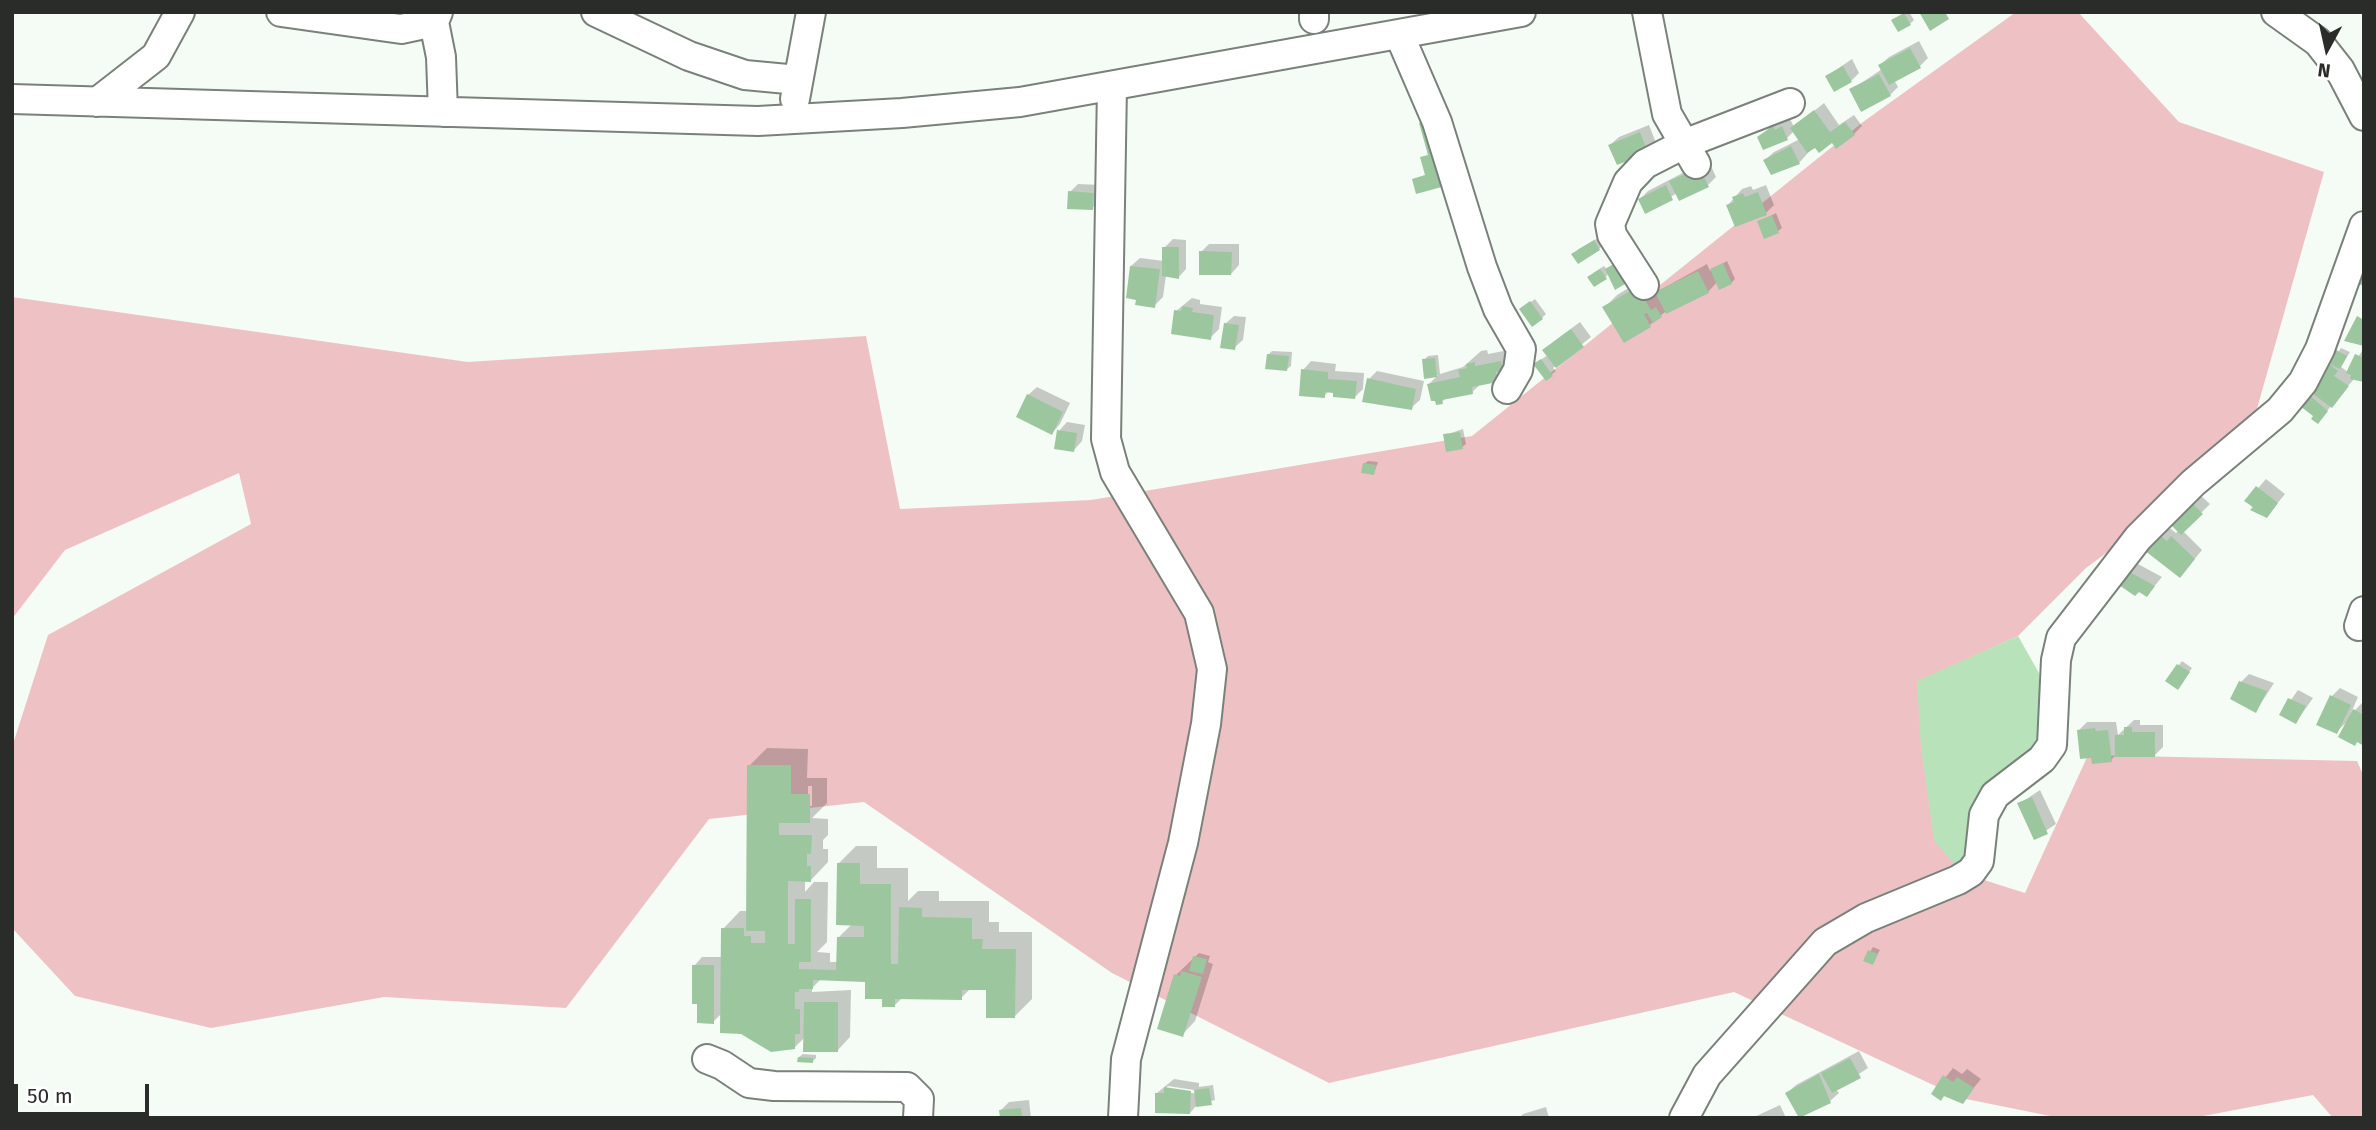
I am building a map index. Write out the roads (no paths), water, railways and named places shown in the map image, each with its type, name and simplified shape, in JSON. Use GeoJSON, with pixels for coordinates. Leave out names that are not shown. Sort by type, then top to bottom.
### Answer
{"type":"FeatureCollection","features":[{"type":"Feature","properties":{"kind":"street"},"geometry":{"type":"LineString","coordinates":[[97,102],[156,56],[180,12]]}},
{"type":"Feature","properties":{"kind":"street"},"geometry":{"type":"LineString","coordinates":[[281,12],[401,29],[436,17],[443,112]]}},
{"type":"Feature","properties":{"kind":"street"},"geometry":{"type":"LineString","coordinates":[[596,12],[689,56],[745,75],[799,80]]}},
{"type":"Feature","properties":{"kind":"street"},"geometry":{"type":"LineString","coordinates":[[792,119],[811,12]]}},
{"type":"Feature","properties":{"kind":"street"},"geometry":{"type":"LineString","coordinates":[[12,99],[792,119],[902,114],[1020,102],[1521,12]]}},
{"type":"Feature","properties":{"kind":"street"},"geometry":{"type":"LineString","coordinates":[[1647,12],[1667,114],[1690,154]]}},
{"type":"Feature","properties":{"kind":"street"},"geometry":{"type":"LineString","coordinates":[[2276,12],[2318,41],[2340,70],[2364,116]]}},
{"type":"Feature","properties":{"kind":"street"},"geometry":{"type":"LineString","coordinates":[[1399,34],[1437,122],[1482,267],[1498,309],[1521,349],[1518,370],[1507,389]]}},
{"type":"Feature","properties":{"kind":"street"},"geometry":{"type":"LineString","coordinates":[[1112,86],[1106,439],[1115,472],[1199,613],[1212,670],[1206,724],[1183,843],[1126,1059],[1123,1118]]}},
{"type":"Feature","properties":{"kind":"street"},"geometry":{"type":"LineString","coordinates":[[1644,285],[1612,235],[1610,225],[1616,205],[1628,182],[1646,164],[1690,154],[1790,103]]}},
{"type":"Feature","properties":{"kind":"street"},"geometry":{"type":"LineString","coordinates":[[1684,1118],[1707,1075],[1825,942],[1866,918],[1958,880],[1971,872],[1979,861],[1984,815],[1995,795],[2042,759],[2052,745],[2056,660],[2061,638],[2138,538],[2193,483],[2280,410],[2303,382],[2319,349],[2364,226]]}},
{"type":"Feature","properties":{"kind":"street"},"geometry":{"type":"LineString","coordinates":[[707,1059],[722,1065],[733,1075],[749,1083],[774,1086],[907,1087],[919,1099],[918,1118]]}}]}
